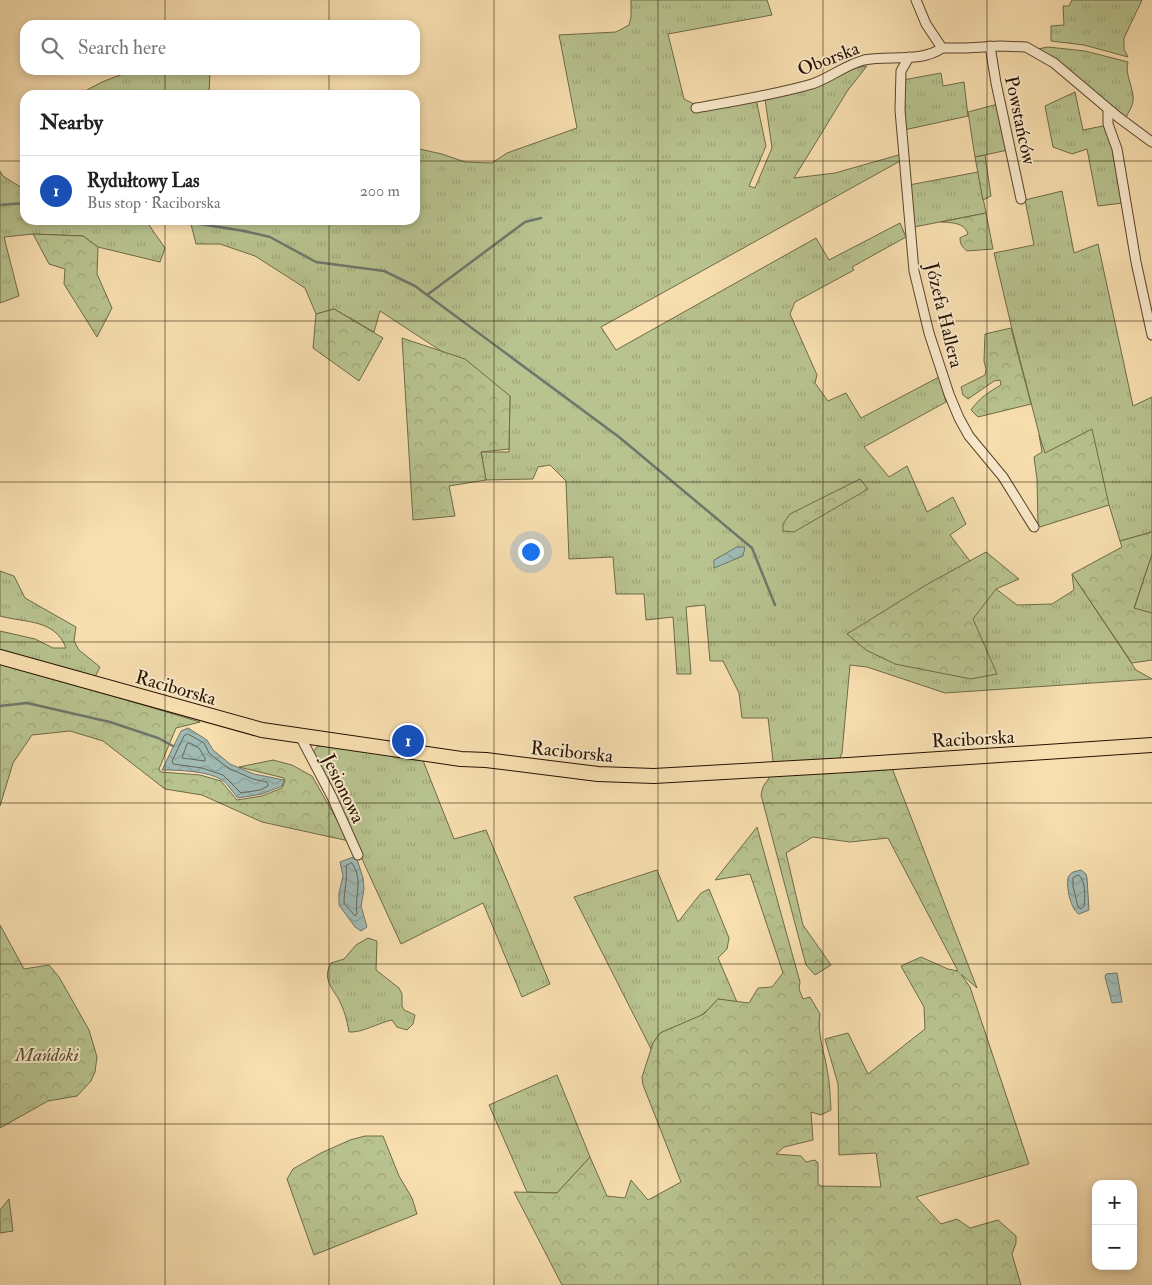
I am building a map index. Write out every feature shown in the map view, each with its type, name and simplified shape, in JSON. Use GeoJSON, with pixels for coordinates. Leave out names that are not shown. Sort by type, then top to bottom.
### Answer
{"type":"FeatureCollection","features":[{"type":"Feature","properties":{"kind":"main road","name":"Raciborska"},"geometry":{"type":"LineString","coordinates":[[0,658],[262,730],[461,760],[486,760],[598,774],[654,776],[1152,745]]}},
{"type":"Feature","properties":{"kind":"street"},"geometry":{"type":"LineString","coordinates":[[916,0],[926,24],[942,48]]}},
{"type":"Feature","properties":{"kind":"street","name":"Powstańców"},"geometry":{"type":"LineString","coordinates":[[990,46],[1021,199]]}},
{"type":"Feature","properties":{"kind":"street","name":"Powstańców"},"geometry":{"type":"LineString","coordinates":[[942,48],[1026,47],[1054,63],[1108,109],[1152,142]]}},
{"type":"Feature","properties":{"kind":"street","name":"Oborska"},"geometry":{"type":"LineString","coordinates":[[696,108],[808,85],[831,76],[855,62],[874,58],[909,57],[937,51],[942,48]]}},
{"type":"Feature","properties":{"kind":"street","name":"Józefa Hallera"},"geometry":{"type":"LineString","coordinates":[[909,57],[901,71],[900,110],[914,271],[929,333],[959,418],[969,436],[1003,477],[1034,527]]}},
{"type":"Feature","properties":{"kind":"street"},"geometry":{"type":"LineString","coordinates":[[1108,109],[1108,124],[1117,149],[1136,262],[1152,335]]}},
{"type":"Feature","properties":{"kind":"street"},"geometry":{"type":"LineString","coordinates":[[1108,124],[1118,117]]}},
{"type":"Feature","properties":{"kind":"street","name":"Jesionowa"},"geometry":{"type":"LineString","coordinates":[[300,736],[332,797],[358,855]]}},
{"type":"Feature","properties":{"kind":"green space"},"geometry":{"type":"Polygon","coordinates":[[[631,0],[767,0],[772,15],[668,34],[684,99],[694,104],[696,111],[756,99],[766,146],[749,186],[755,188],[772,148],[765,99],[819,86],[854,68],[867,66],[848,90],[794,178],[835,173],[902,154],[902,160],[601,327],[616,350],[816,238],[829,260],[900,223],[906,237],[852,267],[854,270],[795,302],[790,314],[817,375],[815,383],[828,401],[846,393],[861,418],[939,377],[946,402],[864,447],[889,477],[907,466],[927,512],[953,497],[966,524],[950,535],[970,561],[974,572],[1017,605],[1052,604],[1074,590],[1072,574],[1136,670],[1152,679],[945,693],[867,667],[850,665],[842,753],[836,766],[774,769],[768,718],[742,718],[739,693],[723,661],[710,661],[705,605],[686,607],[691,674],[677,674],[673,617],[646,620],[644,594],[616,594],[613,557],[569,559],[566,481],[550,465],[538,467],[533,479],[486,480],[481,452],[509,452],[510,396],[380,311],[374,332],[334,309],[316,314],[305,288],[255,256],[220,244],[196,244],[191,225],[420,225],[420,149],[465,162],[492,163],[507,153],[577,128],[559,35],[616,32],[629,25],[631,0]]]}},
{"type":"Feature","properties":{"kind":"green space"},"geometry":{"type":"Polygon","coordinates":[[[1072,0],[1142,0],[1124,38],[1124,49],[1128,57],[1084,45],[1051,41],[1051,26],[1064,25],[1063,6],[1069,6],[1072,0]]]}},
{"type":"Feature","properties":{"kind":"green space"},"geometry":{"type":"Polygon","coordinates":[[[1048,47],[1085,51],[1128,62],[1127,72],[1133,97],[1126,117],[1064,67],[1038,49],[1048,47]]]}},
{"type":"Feature","properties":{"kind":"green space"},"geometry":{"type":"Polygon","coordinates":[[[941,73],[943,86],[964,82],[968,116],[904,130],[903,80],[941,73]]]}},
{"type":"Feature","properties":{"kind":"green space"},"geometry":{"type":"Polygon","coordinates":[[[120,75],[210,75],[209,90],[87,90],[120,75]]]}},
{"type":"Feature","properties":{"kind":"green space"},"geometry":{"type":"Polygon","coordinates":[[[1075,92],[1083,130],[1103,126],[1106,127],[1110,134],[1123,203],[1098,206],[1087,149],[1072,154],[1053,147],[1045,106],[1075,92]]]}},
{"type":"Feature","properties":{"kind":"green space"},"geometry":{"type":"Polygon","coordinates":[[[998,104],[1008,150],[975,157],[968,112],[998,104]]]}},
{"type":"Feature","properties":{"kind":"green space"},"geometry":{"type":"Polygon","coordinates":[[[985,155],[991,196],[983,200],[975,157],[985,155]]]}},
{"type":"Feature","properties":{"kind":"green space"},"geometry":{"type":"Polygon","coordinates":[[[0,171],[3,176],[20,187],[20,225],[149,225],[165,248],[160,262],[98,247],[83,236],[33,234],[4,237],[19,296],[0,303],[0,171]]]}},
{"type":"Feature","properties":{"kind":"green space"},"geometry":{"type":"Polygon","coordinates":[[[978,172],[986,213],[914,227],[909,185],[978,172]]]}},
{"type":"Feature","properties":{"kind":"green space"},"geometry":{"type":"Polygon","coordinates":[[[1062,191],[1074,253],[1098,244],[1133,406],[1152,397],[1152,532],[1120,541],[1109,505],[1044,453],[994,253],[1034,245],[1025,200],[1062,191]]]}},
{"type":"Feature","properties":{"kind":"green space"},"geometry":{"type":"Polygon","coordinates":[[[986,213],[993,249],[967,251],[960,240],[960,238],[968,234],[964,227],[941,222],[986,213]]]}},
{"type":"Feature","properties":{"kind":"green space"},"geometry":{"type":"Polygon","coordinates":[[[33,234],[83,236],[98,247],[97,274],[112,308],[97,337],[64,284],[65,269],[49,264],[33,234]]]}},
{"type":"Feature","properties":{"kind":"green space"},"geometry":{"type":"Polygon","coordinates":[[[334,309],[383,338],[359,381],[313,348],[316,314],[334,309]]]}},
{"type":"Feature","properties":{"kind":"green space"},"geometry":{"type":"Polygon","coordinates":[[[1011,328],[1031,404],[978,417],[971,410],[988,393],[1001,385],[1000,380],[994,381],[968,399],[963,395],[961,387],[985,375],[985,334],[1011,328]]]}},
{"type":"Feature","properties":{"kind":"green space"},"geometry":{"type":"Polygon","coordinates":[[[402,338],[465,359],[510,396],[509,449],[481,452],[486,480],[449,486],[455,516],[413,520],[402,338]]]}},
{"type":"Feature","properties":{"kind":"green space"},"geometry":{"type":"Polygon","coordinates":[[[1092,429],[1109,505],[1040,527],[1038,524],[1037,479],[1034,457],[1042,452],[1039,435],[1045,453],[1092,429]]]}},
{"type":"Feature","properties":{"kind":"green space"},"geometry":{"type":"Polygon","coordinates":[[[860,479],[868,489],[794,532],[783,531],[783,524],[790,514],[860,479]]]}},
{"type":"Feature","properties":{"kind":"green space"},"geometry":{"type":"Polygon","coordinates":[[[1152,532],[1152,554],[1134,608],[1152,613],[1152,660],[1132,663],[1072,574],[1122,547],[1120,541],[1152,532]]]}},
{"type":"Feature","properties":{"kind":"green space"},"geometry":{"type":"Polygon","coordinates":[[[986,552],[1019,579],[996,589],[973,619],[997,674],[971,679],[895,664],[866,650],[847,634],[926,585],[986,552]]]}},
{"type":"Feature","properties":{"kind":"green space"},"geometry":{"type":"Polygon","coordinates":[[[1152,554],[1152,613],[1134,609],[1152,554]]]}},
{"type":"Feature","properties":{"kind":"green space"},"geometry":{"type":"Polygon","coordinates":[[[0,571],[14,576],[25,598],[76,627],[74,641],[79,650],[100,667],[92,683],[0,657],[0,631],[35,639],[53,648],[66,648],[55,632],[47,627],[0,616],[0,571]]]}},
{"type":"Feature","properties":{"kind":"green space"},"geometry":{"type":"Polygon","coordinates":[[[0,662],[200,722],[176,728],[159,769],[161,772],[200,775],[221,781],[237,800],[262,796],[282,788],[285,781],[284,778],[239,767],[273,760],[292,765],[312,776],[349,841],[262,822],[202,795],[165,789],[103,741],[70,731],[32,735],[13,763],[0,806],[0,662]]]}},
{"type":"Feature","properties":{"kind":"green space"},"geometry":{"type":"Polygon","coordinates":[[[323,745],[422,758],[454,839],[486,830],[550,984],[522,997],[483,903],[401,944],[313,752],[317,747],[323,745]]]}},
{"type":"Feature","properties":{"kind":"green space"},"geometry":{"type":"Polygon","coordinates":[[[892,768],[977,988],[961,974],[970,987],[1029,1164],[916,1197],[941,1224],[957,1219],[970,1228],[998,1220],[1016,1236],[1016,1243],[1012,1254],[1021,1285],[562,1285],[514,1192],[557,1193],[590,1157],[607,1196],[625,1198],[631,1180],[648,1200],[681,1182],[643,1085],[642,1077],[653,1043],[660,1033],[704,1014],[718,999],[749,1003],[758,988],[772,987],[783,973],[750,874],[715,880],[757,827],[800,982],[799,989],[803,999],[810,997],[820,1014],[820,1035],[829,1079],[831,1110],[821,1115],[811,1112],[813,1140],[784,1147],[776,1154],[801,1156],[806,1162],[815,1160],[818,1163],[818,1183],[820,1186],[881,1187],[876,1153],[839,1155],[838,1084],[825,1039],[848,1033],[868,1074],[925,1029],[924,1007],[901,966],[921,957],[948,969],[958,971],[888,838],[850,842],[813,837],[786,853],[803,925],[831,965],[815,975],[806,965],[761,795],[763,787],[771,775],[892,768]]]}},
{"type":"Feature","properties":{"kind":"green space"},"geometry":{"type":"Polygon","coordinates":[[[657,870],[678,922],[701,893],[709,889],[729,938],[727,949],[718,958],[737,1002],[718,999],[697,1018],[667,1030],[655,1041],[651,1049],[574,897],[657,870]]]}},
{"type":"Feature","properties":{"kind":"green space","name":"Mańdoki"},"geometry":{"type":"Polygon","coordinates":[[[0,925],[24,969],[49,965],[59,977],[89,1030],[97,1057],[95,1072],[91,1081],[77,1096],[48,1101],[0,1128],[0,925]]]}},
{"type":"Feature","properties":{"kind":"green space"},"geometry":{"type":"Polygon","coordinates":[[[368,938],[377,941],[376,970],[399,988],[402,994],[404,1010],[415,1015],[413,1024],[407,1030],[397,1027],[392,1020],[359,1031],[349,1032],[344,1010],[330,985],[328,977],[329,968],[331,963],[344,959],[356,945],[368,938]]]}},
{"type":"Feature","properties":{"kind":"green space"},"geometry":{"type":"Polygon","coordinates":[[[557,1075],[590,1157],[557,1193],[527,1192],[489,1105],[557,1075]]]}},
{"type":"Feature","properties":{"kind":"green space"},"geometry":{"type":"Polygon","coordinates":[[[365,1136],[383,1136],[399,1176],[412,1198],[417,1214],[314,1255],[287,1179],[293,1169],[321,1153],[350,1140],[365,1136]]]}},
{"type":"Feature","properties":{"kind":"green space"},"geometry":{"type":"Polygon","coordinates":[[[9,1199],[13,1231],[0,1233],[0,1210],[9,1199]]]}},
{"type":"Feature","properties":{"kind":"water"},"geometry":{"type":"Polygon","coordinates":[[[737,547],[745,547],[743,556],[714,568],[714,560],[737,547]]]}},
{"type":"Feature","properties":{"kind":"water"},"geometry":{"type":"Polygon","coordinates":[[[188,728],[207,740],[213,750],[230,764],[254,774],[284,780],[282,786],[262,794],[238,798],[224,782],[216,777],[193,772],[162,770],[181,731],[188,728]]]}},
{"type":"Feature","properties":{"kind":"water"},"geometry":{"type":"Polygon","coordinates":[[[356,856],[363,878],[364,889],[361,906],[367,927],[361,931],[355,927],[339,905],[339,893],[343,876],[340,862],[356,856]]]}},
{"type":"Feature","properties":{"kind":"water"},"geometry":{"type":"Polygon","coordinates":[[[1081,870],[1086,874],[1087,878],[1089,910],[1079,914],[1071,903],[1068,893],[1068,878],[1073,872],[1081,870]]]}},
{"type":"Feature","properties":{"kind":"water"},"geometry":{"type":"Polygon","coordinates":[[[1117,973],[1122,1002],[1112,1003],[1105,977],[1106,974],[1117,973]]]}},
{"type":"Feature","properties":{"kind":"waterway"},"geometry":{"type":"LineString","coordinates":[[0,205],[20,203]]}},
{"type":"Feature","properties":{"kind":"waterway"},"geometry":{"type":"LineString","coordinates":[[427,295],[525,222],[541,218]]}},
{"type":"Feature","properties":{"kind":"waterway"},"geometry":{"type":"LineString","coordinates":[[206,225],[270,237],[316,262],[384,271],[415,286],[619,437],[752,548],[775,605]]}},
{"type":"Feature","properties":{"kind":"waterway"},"geometry":{"type":"LineString","coordinates":[[0,706],[27,703],[110,722],[158,738],[173,746]]}},
{"type":"Feature","properties":{"kind":"place","name":"Rydułtowy Las"},"geometry":{"type":"Point","coordinates":[408,741]}}]}
